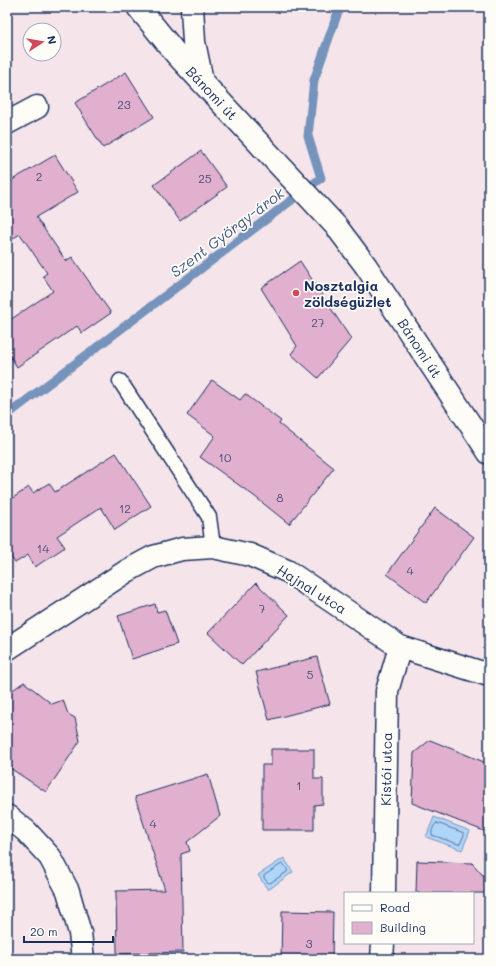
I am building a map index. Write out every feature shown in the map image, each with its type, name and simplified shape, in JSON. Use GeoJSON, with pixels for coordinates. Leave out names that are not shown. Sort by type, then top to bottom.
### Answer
{"type":"FeatureCollection","features":[{"type":"Feature","properties":{"kind":"street","name":"Bánomi út"},"geometry":{"type":"LineString","coordinates":[[138,7],[176,55],[203,82],[336,226],[366,266],[489,453]]}},
{"type":"Feature","properties":{"kind":"street"},"geometry":{"type":"LineString","coordinates":[[192,7],[194,42],[203,82]]}},
{"type":"Feature","properties":{"kind":"street"},"geometry":{"type":"LineString","coordinates":[[7,123],[37,107]]}},
{"type":"Feature","properties":{"kind":"street","name":"Hajnal utca"},"geometry":{"type":"LineString","coordinates":[[7,649],[127,571],[153,557],[182,549],[213,547],[250,555],[287,571],[400,646],[489,675]]}},
{"type":"Feature","properties":{"kind":"street","name":"Kistói utca"},"geometry":{"type":"LineString","coordinates":[[384,892],[387,691],[400,646]]}},
{"type":"Feature","properties":{"kind":"street"},"geometry":{"type":"LineString","coordinates":[[7,816],[26,830],[50,857],[68,891],[80,933],[83,959]]}},
{"type":"Feature","properties":{"kind":"street"},"geometry":{"type":"LineString","coordinates":[[382,959],[383,944]]}},
{"type":"Feature","properties":{"kind":"lane"},"geometry":{"type":"LineString","coordinates":[[120,381],[209,517],[213,547]]}},
{"type":"Feature","properties":{"kind":"water"},"geometry":{"type":"Polygon","coordinates":[[[434,817],[470,831],[462,850],[426,837],[434,817]]]}},
{"type":"Feature","properties":{"kind":"water"},"geometry":{"type":"Polygon","coordinates":[[[284,858],[293,872],[268,890],[258,875],[284,858]]]}},
{"type":"Feature","properties":{"kind":"building"},"geometry":{"type":"Polygon","coordinates":[[[126,72],[154,117],[103,148],[75,103],[126,72]]]}},
{"type":"Feature","properties":{"kind":"building"},"geometry":{"type":"Polygon","coordinates":[[[201,151],[227,187],[180,221],[154,185],[201,151]]]}},
{"type":"Feature","properties":{"kind":"building"},"geometry":{"type":"Polygon","coordinates":[[[55,155],[78,192],[36,217],[66,261],[72,257],[111,313],[82,333],[77,326],[17,367],[7,351],[7,322],[53,291],[43,276],[47,273],[20,234],[7,242],[7,183],[55,155]]]}},
{"type":"Feature","properties":{"kind":"building"},"geometry":{"type":"Polygon","coordinates":[[[300,261],[351,339],[318,378],[291,354],[297,346],[261,288],[300,261]]]}},
{"type":"Feature","properties":{"kind":"building"},"geometry":{"type":"Polygon","coordinates":[[[212,380],[240,400],[245,394],[281,421],[279,424],[334,468],[289,524],[254,496],[200,457],[215,436],[187,415],[212,380]]]}},
{"type":"Feature","properties":{"kind":"building"},"geometry":{"type":"Polygon","coordinates":[[[116,453],[151,506],[115,530],[101,507],[57,536],[65,547],[35,567],[28,555],[15,563],[7,551],[7,502],[29,487],[33,493],[49,483],[55,492],[116,453]]]}},
{"type":"Feature","properties":{"kind":"building"},"geometry":{"type":"Polygon","coordinates":[[[435,508],[474,537],[426,603],[387,574],[435,508]]]}},
{"type":"Feature","properties":{"kind":"building"},"geometry":{"type":"Polygon","coordinates":[[[256,583],[289,615],[242,665],[208,633],[256,583]]]}},
{"type":"Feature","properties":{"kind":"building"},"geometry":{"type":"Polygon","coordinates":[[[155,604],[157,612],[165,610],[177,644],[132,659],[118,616],[155,604]]]}},
{"type":"Feature","properties":{"kind":"building"},"geometry":{"type":"Polygon","coordinates":[[[317,657],[330,704],[269,720],[256,672],[317,657]]]}},
{"type":"Feature","properties":{"kind":"building"},"geometry":{"type":"Polygon","coordinates":[[[24,682],[52,704],[63,700],[68,714],[75,718],[80,741],[46,792],[7,766],[7,694],[24,682]]]}},
{"type":"Feature","properties":{"kind":"building"},"geometry":{"type":"Polygon","coordinates":[[[430,740],[489,764],[489,833],[412,803],[414,753],[430,740]]]}},
{"type":"Feature","properties":{"kind":"building"},"geometry":{"type":"Polygon","coordinates":[[[271,749],[314,749],[314,779],[323,779],[323,804],[314,805],[314,830],[262,830],[262,765],[271,765],[271,749]]]}},
{"type":"Feature","properties":{"kind":"building"},"geometry":{"type":"Polygon","coordinates":[[[208,774],[220,816],[187,842],[190,851],[181,854],[183,952],[117,954],[116,891],[165,890],[135,797],[208,774]]]}},
{"type":"Feature","properties":{"kind":"building"},"geometry":{"type":"Polygon","coordinates":[[[417,861],[472,863],[489,882],[489,893],[416,892],[417,861]]]}},
{"type":"Feature","properties":{"kind":"building"},"geometry":{"type":"Polygon","coordinates":[[[282,911],[333,912],[332,959],[281,959],[282,911]]]}},
{"type":"Feature","properties":{"kind":"waterway","name":"Szent György-árok"},"geometry":{"type":"LineString","coordinates":[[7,415],[321,178],[308,136],[314,80],[341,7]]}},
{"type":"Feature","properties":{"kind":"place","name":"Nosztalgia zöldségüzlet"},"geometry":{"type":"Point","coordinates":[296,293]}}]}
